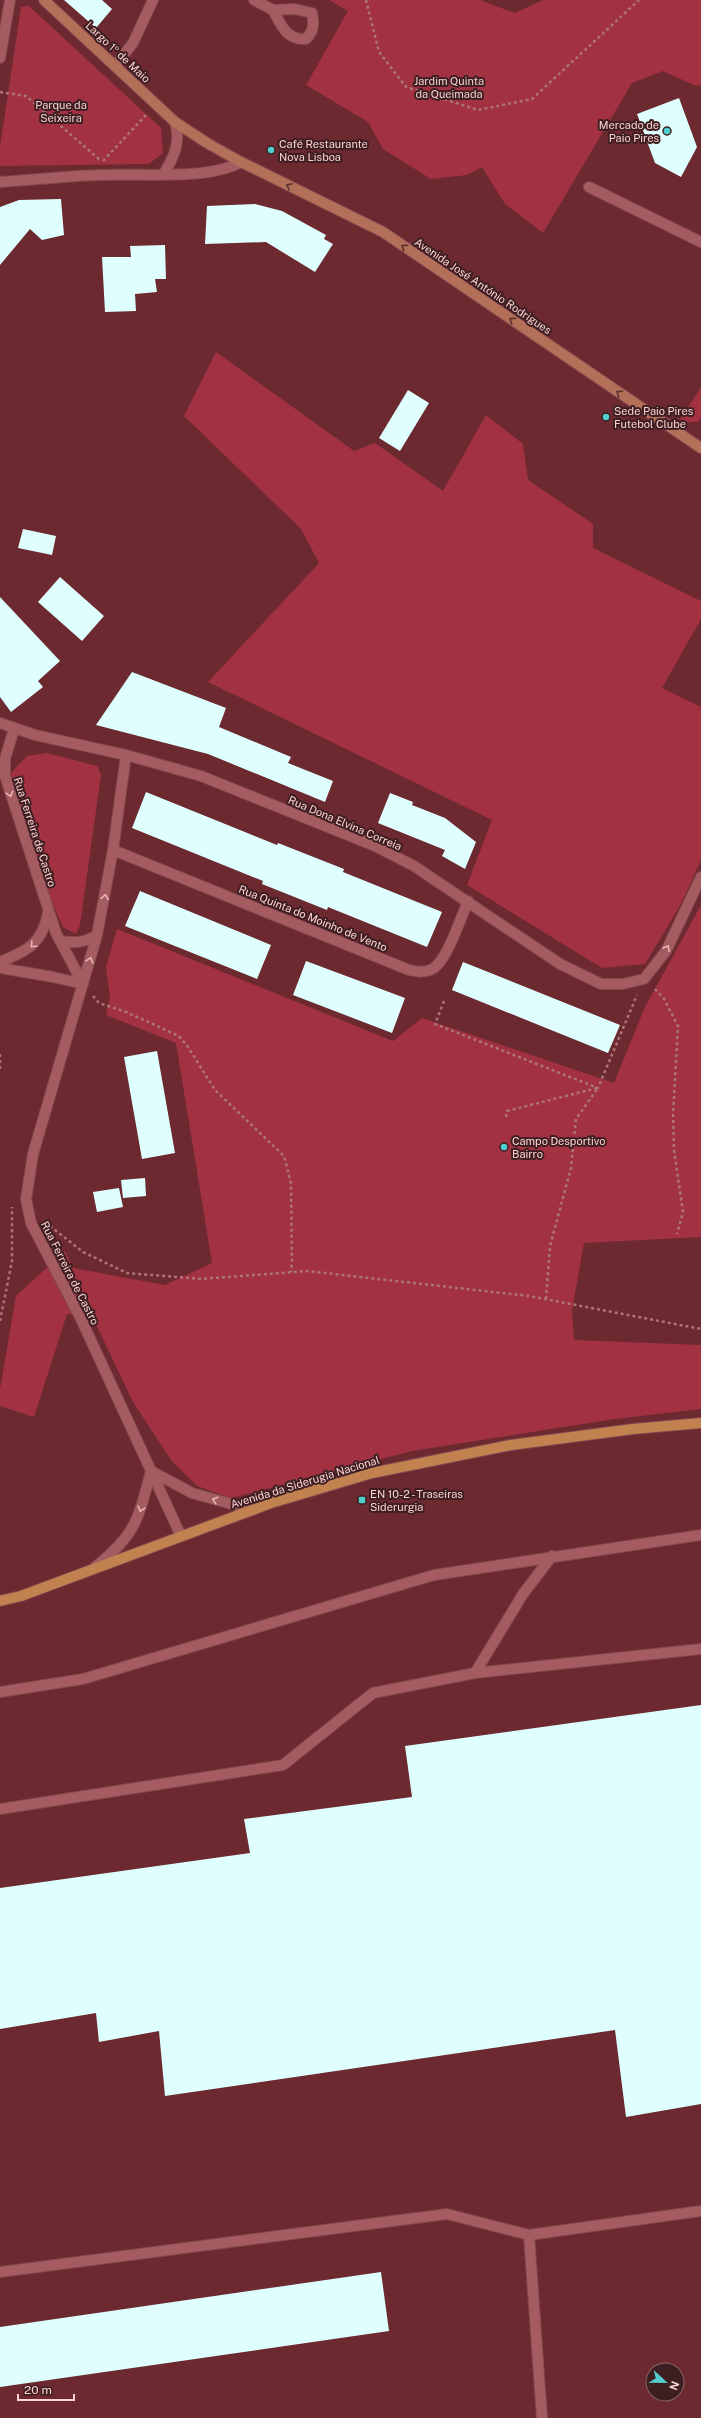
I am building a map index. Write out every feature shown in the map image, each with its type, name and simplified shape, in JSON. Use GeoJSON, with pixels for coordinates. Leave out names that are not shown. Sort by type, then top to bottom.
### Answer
{"type":"FeatureCollection","features":[{"type":"Feature","properties":{"kind":"main road","name":"Avenida da Siderugia Nacional"},"geometry":{"type":"LineString","coordinates":[[0,1601],[21,1596],[253,1510],[372,1472],[511,1445],[633,1429],[701,1423]]}},
{"type":"Feature","properties":{"kind":"street"},"geometry":{"type":"LineString","coordinates":[[0,58],[10,0]]}},
{"type":"Feature","properties":{"kind":"street","name":"Largo 1º de Maio"},"geometry":{"type":"LineString","coordinates":[[44,0],[175,122],[207,143],[241,162]]}},
{"type":"Feature","properties":{"kind":"street"},"geometry":{"type":"LineString","coordinates":[[115,66],[133,43],[154,0]]}},
{"type":"Feature","properties":{"kind":"street"},"geometry":{"type":"LineString","coordinates":[[254,0],[273,10]]}},
{"type":"Feature","properties":{"kind":"street"},"geometry":{"type":"LineString","coordinates":[[163,175],[177,148],[178,135],[175,122]]}},
{"type":"Feature","properties":{"kind":"street"},"geometry":{"type":"LineString","coordinates":[[0,182],[101,175],[163,175],[232,167],[241,162]]}},
{"type":"Feature","properties":{"kind":"street","name":"Avenida José António Rodrigues"},"geometry":{"type":"LineString","coordinates":[[241,162],[383,232],[700,445]]}},
{"type":"Feature","properties":{"kind":"street"},"geometry":{"type":"LineString","coordinates":[[589,187],[701,242]]}},
{"type":"Feature","properties":{"kind":"street"},"geometry":{"type":"LineString","coordinates":[[0,723],[14,729]]}},
{"type":"Feature","properties":{"kind":"street","name":"Rua Dona Elvina Correia"},"geometry":{"type":"LineString","coordinates":[[14,729],[126,755],[201,776],[375,846],[414,866],[579,975],[601,984],[623,984],[644,979]]}},
{"type":"Feature","properties":{"kind":"street","name":"Rua Ferreira de Castro"},"geometry":{"type":"LineString","coordinates":[[14,729],[5,759],[5,776],[48,911],[60,941],[83,984]]}},
{"type":"Feature","properties":{"kind":"street","name":"Rua Ferreira de Castro"},"geometry":{"type":"LineString","coordinates":[[126,755],[113,850],[97,935],[33,1154],[26,1199],[31,1223],[81,1319],[181,1536]]}},
{"type":"Feature","properties":{"kind":"street","name":"Rua Quinta do Moinho de Vento"},"geometry":{"type":"LineString","coordinates":[[113,850],[402,967],[421,972],[434,967],[442,959],[468,901]]}},
{"type":"Feature","properties":{"kind":"street"},"geometry":{"type":"LineString","coordinates":[[644,979],[666,951],[701,877]]}},
{"type":"Feature","properties":{"kind":"street"},"geometry":{"type":"LineString","coordinates":[[0,962],[26,951],[35,943],[46,926],[48,911]]}},
{"type":"Feature","properties":{"kind":"street"},"geometry":{"type":"LineString","coordinates":[[60,941],[74,943],[87,941],[97,935]]}},
{"type":"Feature","properties":{"kind":"street"},"geometry":{"type":"LineString","coordinates":[[0,968],[83,984]]}},
{"type":"Feature","properties":{"kind":"street"},"geometry":{"type":"LineString","coordinates":[[93,1569],[115,1552],[138,1519],[151,1471],[192,1493],[253,1510]]}},
{"type":"Feature","properties":{"kind":"street"},"geometry":{"type":"LineString","coordinates":[[0,1692],[83,1680],[434,1575],[552,1556],[701,1535]]}},
{"type":"Feature","properties":{"kind":"street"},"geometry":{"type":"LineString","coordinates":[[475,1673],[523,1594],[552,1556]]}},
{"type":"Feature","properties":{"kind":"street"},"geometry":{"type":"LineString","coordinates":[[0,1809],[283,1765],[373,1693],[475,1673],[701,1649]]}},
{"type":"Feature","properties":{"kind":"street"},"geometry":{"type":"LineString","coordinates":[[0,2272],[447,2214],[529,2236],[701,2211]]}},
{"type":"Feature","properties":{"kind":"street"},"geometry":{"type":"LineString","coordinates":[[529,2236],[542,2418]]}},
{"type":"Feature","properties":{"kind":"path"},"geometry":{"type":"LineString","coordinates":[[366,0],[379,52],[406,87],[478,110],[532,99],[639,0]]}},
{"type":"Feature","properties":{"kind":"path"},"geometry":{"type":"LineString","coordinates":[[0,92],[26,96],[102,162]]}},
{"type":"Feature","properties":{"kind":"path"},"geometry":{"type":"LineString","coordinates":[[101,175],[102,162],[156,104]]}},
{"type":"Feature","properties":{"kind":"path"},"geometry":{"type":"LineString","coordinates":[[546,1299],[550,1246],[571,1168],[576,1119],[598,1088],[644,979]]}},
{"type":"Feature","properties":{"kind":"path"},"geometry":{"type":"LineString","coordinates":[[83,984],[99,1003],[126,1012],[179,1036],[188,1047],[215,1090],[284,1156],[291,1183],[291,1272]]}},
{"type":"Feature","properties":{"kind":"path"},"geometry":{"type":"LineString","coordinates":[[655,989],[664,999],[678,1026],[673,1115],[674,1150],[682,1212],[677,1234]]}},
{"type":"Feature","properties":{"kind":"path"},"geometry":{"type":"LineString","coordinates":[[444,1001],[435,1024],[598,1088]]}},
{"type":"Feature","properties":{"kind":"path"},"geometry":{"type":"LineString","coordinates":[[0,1054],[0,1070]]}},
{"type":"Feature","properties":{"kind":"path"},"geometry":{"type":"LineString","coordinates":[[506,1117],[507,1111],[598,1088]]}},
{"type":"Feature","properties":{"kind":"path"},"geometry":{"type":"LineString","coordinates":[[0,1321],[12,1261],[11,1216],[14,1203]]}},
{"type":"Feature","properties":{"kind":"path"},"geometry":{"type":"LineString","coordinates":[[47,1223],[83,1252],[127,1273],[201,1279],[307,1271],[546,1299],[701,1329]]}},
{"type":"Feature","properties":{"kind":"green space","name":"Jardim Quinta da Queimada"},"geometry":{"type":"Polygon","coordinates":[[[329,0],[480,0],[515,13],[543,0],[701,0],[701,86],[694,85],[663,71],[632,83],[543,233],[505,204],[482,167],[467,175],[431,179],[383,149],[368,122],[306,85],[348,11],[329,0]]]}},
{"type":"Feature","properties":{"kind":"green space","name":"Parque da Seixeira"},"geometry":{"type":"Polygon","coordinates":[[[29,6],[161,128],[163,153],[149,164],[0,166],[0,147],[21,7],[29,6]]]}},
{"type":"Feature","properties":{"kind":"green space"},"geometry":{"type":"Polygon","coordinates":[[[216,352],[354,451],[375,443],[443,491],[486,415],[523,444],[528,480],[593,524],[593,548],[701,601],[701,619],[662,688],[701,707],[701,860],[681,904],[645,964],[602,968],[467,885],[492,820],[208,682],[319,563],[301,529],[184,416],[216,352]]]}},
{"type":"Feature","properties":{"kind":"green space"},"geometry":{"type":"Polygon","coordinates":[[[701,387],[701,419],[697,422],[679,422],[701,387]]]}},
{"type":"Feature","properties":{"kind":"green space"},"geometry":{"type":"Polygon","coordinates":[[[47,753],[97,766],[101,775],[80,925],[76,934],[63,927],[35,865],[13,799],[10,774],[27,756],[47,753]]]}},
{"type":"Feature","properties":{"kind":"green space"},"geometry":{"type":"Polygon","coordinates":[[[701,905],[701,1237],[584,1243],[572,1310],[574,1340],[701,1345],[701,1409],[615,1419],[412,1451],[231,1498],[197,1486],[171,1460],[133,1402],[92,1316],[67,1314],[34,1417],[0,1406],[0,1389],[16,1296],[65,1251],[73,1268],[165,1285],[212,1263],[176,1043],[106,1015],[110,998],[106,967],[117,929],[393,1041],[422,1018],[614,1083],[645,1007],[701,905]]]}},
{"type":"Feature","properties":{"kind":"building"},"geometry":{"type":"Polygon","coordinates":[[[64,0],[102,0],[112,9],[96,28],[64,0]]]}},
{"type":"Feature","properties":{"kind":"building","name":"Mercado de Paio Pires"},"geometry":{"type":"Polygon","coordinates":[[[679,98],[697,147],[681,177],[655,163],[637,114],[679,98]]]}},
{"type":"Feature","properties":{"kind":"building"},"geometry":{"type":"Polygon","coordinates":[[[61,199],[64,235],[42,240],[30,229],[0,265],[0,207],[19,200],[61,199]]]}},
{"type":"Feature","properties":{"kind":"building"},"geometry":{"type":"Polygon","coordinates":[[[255,204],[282,211],[326,235],[324,239],[333,244],[315,272],[266,242],[205,244],[207,206],[255,204]]]}},
{"type":"Feature","properties":{"kind":"building"},"geometry":{"type":"Polygon","coordinates":[[[165,245],[166,279],[155,279],[157,292],[135,294],[136,311],[105,312],[102,257],[131,257],[130,246],[165,245]]]}},
{"type":"Feature","properties":{"kind":"building"},"geometry":{"type":"Polygon","coordinates":[[[408,390],[429,403],[400,451],[379,438],[408,390]]]}},
{"type":"Feature","properties":{"kind":"building"},"geometry":{"type":"Polygon","coordinates":[[[23,529],[56,536],[52,555],[18,548],[23,529]]]}},
{"type":"Feature","properties":{"kind":"building"},"geometry":{"type":"Polygon","coordinates":[[[60,577],[104,616],[82,641],[38,602],[60,577]]]}},
{"type":"Feature","properties":{"kind":"building"},"geometry":{"type":"Polygon","coordinates":[[[0,597],[60,661],[38,681],[43,687],[11,712],[0,697],[0,597]]]}},
{"type":"Feature","properties":{"kind":"building"},"geometry":{"type":"Polygon","coordinates":[[[132,672],[226,708],[219,727],[291,757],[288,763],[333,781],[325,802],[208,754],[96,725],[132,672]]]}},
{"type":"Feature","properties":{"kind":"building"},"geometry":{"type":"Polygon","coordinates":[[[146,792],[277,845],[278,843],[344,869],[343,872],[442,912],[427,947],[328,907],[327,910],[262,884],[263,881],[132,828],[146,792]]]}},
{"type":"Feature","properties":{"kind":"building"},"geometry":{"type":"Polygon","coordinates":[[[390,793],[413,802],[412,805],[445,818],[476,842],[465,869],[442,856],[445,850],[378,823],[390,793]]]}},
{"type":"Feature","properties":{"kind":"building"},"geometry":{"type":"Polygon","coordinates":[[[140,891],[271,945],[257,979],[125,926],[140,891]]]}},
{"type":"Feature","properties":{"kind":"building"},"geometry":{"type":"Polygon","coordinates":[[[306,961],[405,998],[392,1033],[293,995],[306,961]]]}},
{"type":"Feature","properties":{"kind":"building"},"geometry":{"type":"Polygon","coordinates":[[[463,962],[620,1025],[608,1053],[452,990],[463,962]]]}},
{"type":"Feature","properties":{"kind":"building"},"geometry":{"type":"Polygon","coordinates":[[[157,1051],[175,1153],[142,1159],[124,1057],[157,1051]]]}},
{"type":"Feature","properties":{"kind":"building"},"geometry":{"type":"Polygon","coordinates":[[[145,1178],[146,1196],[123,1198],[121,1180],[145,1178]]]}},
{"type":"Feature","properties":{"kind":"building"},"geometry":{"type":"Polygon","coordinates":[[[119,1188],[123,1207],[97,1212],[93,1192],[119,1188]]]}},
{"type":"Feature","properties":{"kind":"building"},"geometry":{"type":"Polygon","coordinates":[[[701,1705],[701,2104],[626,2117],[615,2030],[165,2096],[159,2031],[99,2042],[96,2013],[0,2029],[0,1888],[250,1853],[244,1819],[412,1797],[405,1746],[701,1705]]]}},
{"type":"Feature","properties":{"kind":"building"},"geometry":{"type":"Polygon","coordinates":[[[381,2272],[389,2331],[0,2387],[0,2327],[381,2272]]]}},
{"type":"Feature","properties":{"kind":"place","name":"Mercado de Paio Pires"},"geometry":{"type":"Point","coordinates":[667,131]}},
{"type":"Feature","properties":{"kind":"place","name":"Café Restaurante Nova Lisboa"},"geometry":{"type":"Point","coordinates":[271,150]}},
{"type":"Feature","properties":{"kind":"place","name":"Sede Paio Pires Futebol Clube"},"geometry":{"type":"Point","coordinates":[606,417]}},
{"type":"Feature","properties":{"kind":"place","name":"Campo Desportivo Bairro"},"geometry":{"type":"Point","coordinates":[504,1147]}},
{"type":"Feature","properties":{"kind":"place","name":"EN 10-2 - Traseiras Siderurgia"},"geometry":{"type":"Point","coordinates":[362,1500]}}]}
